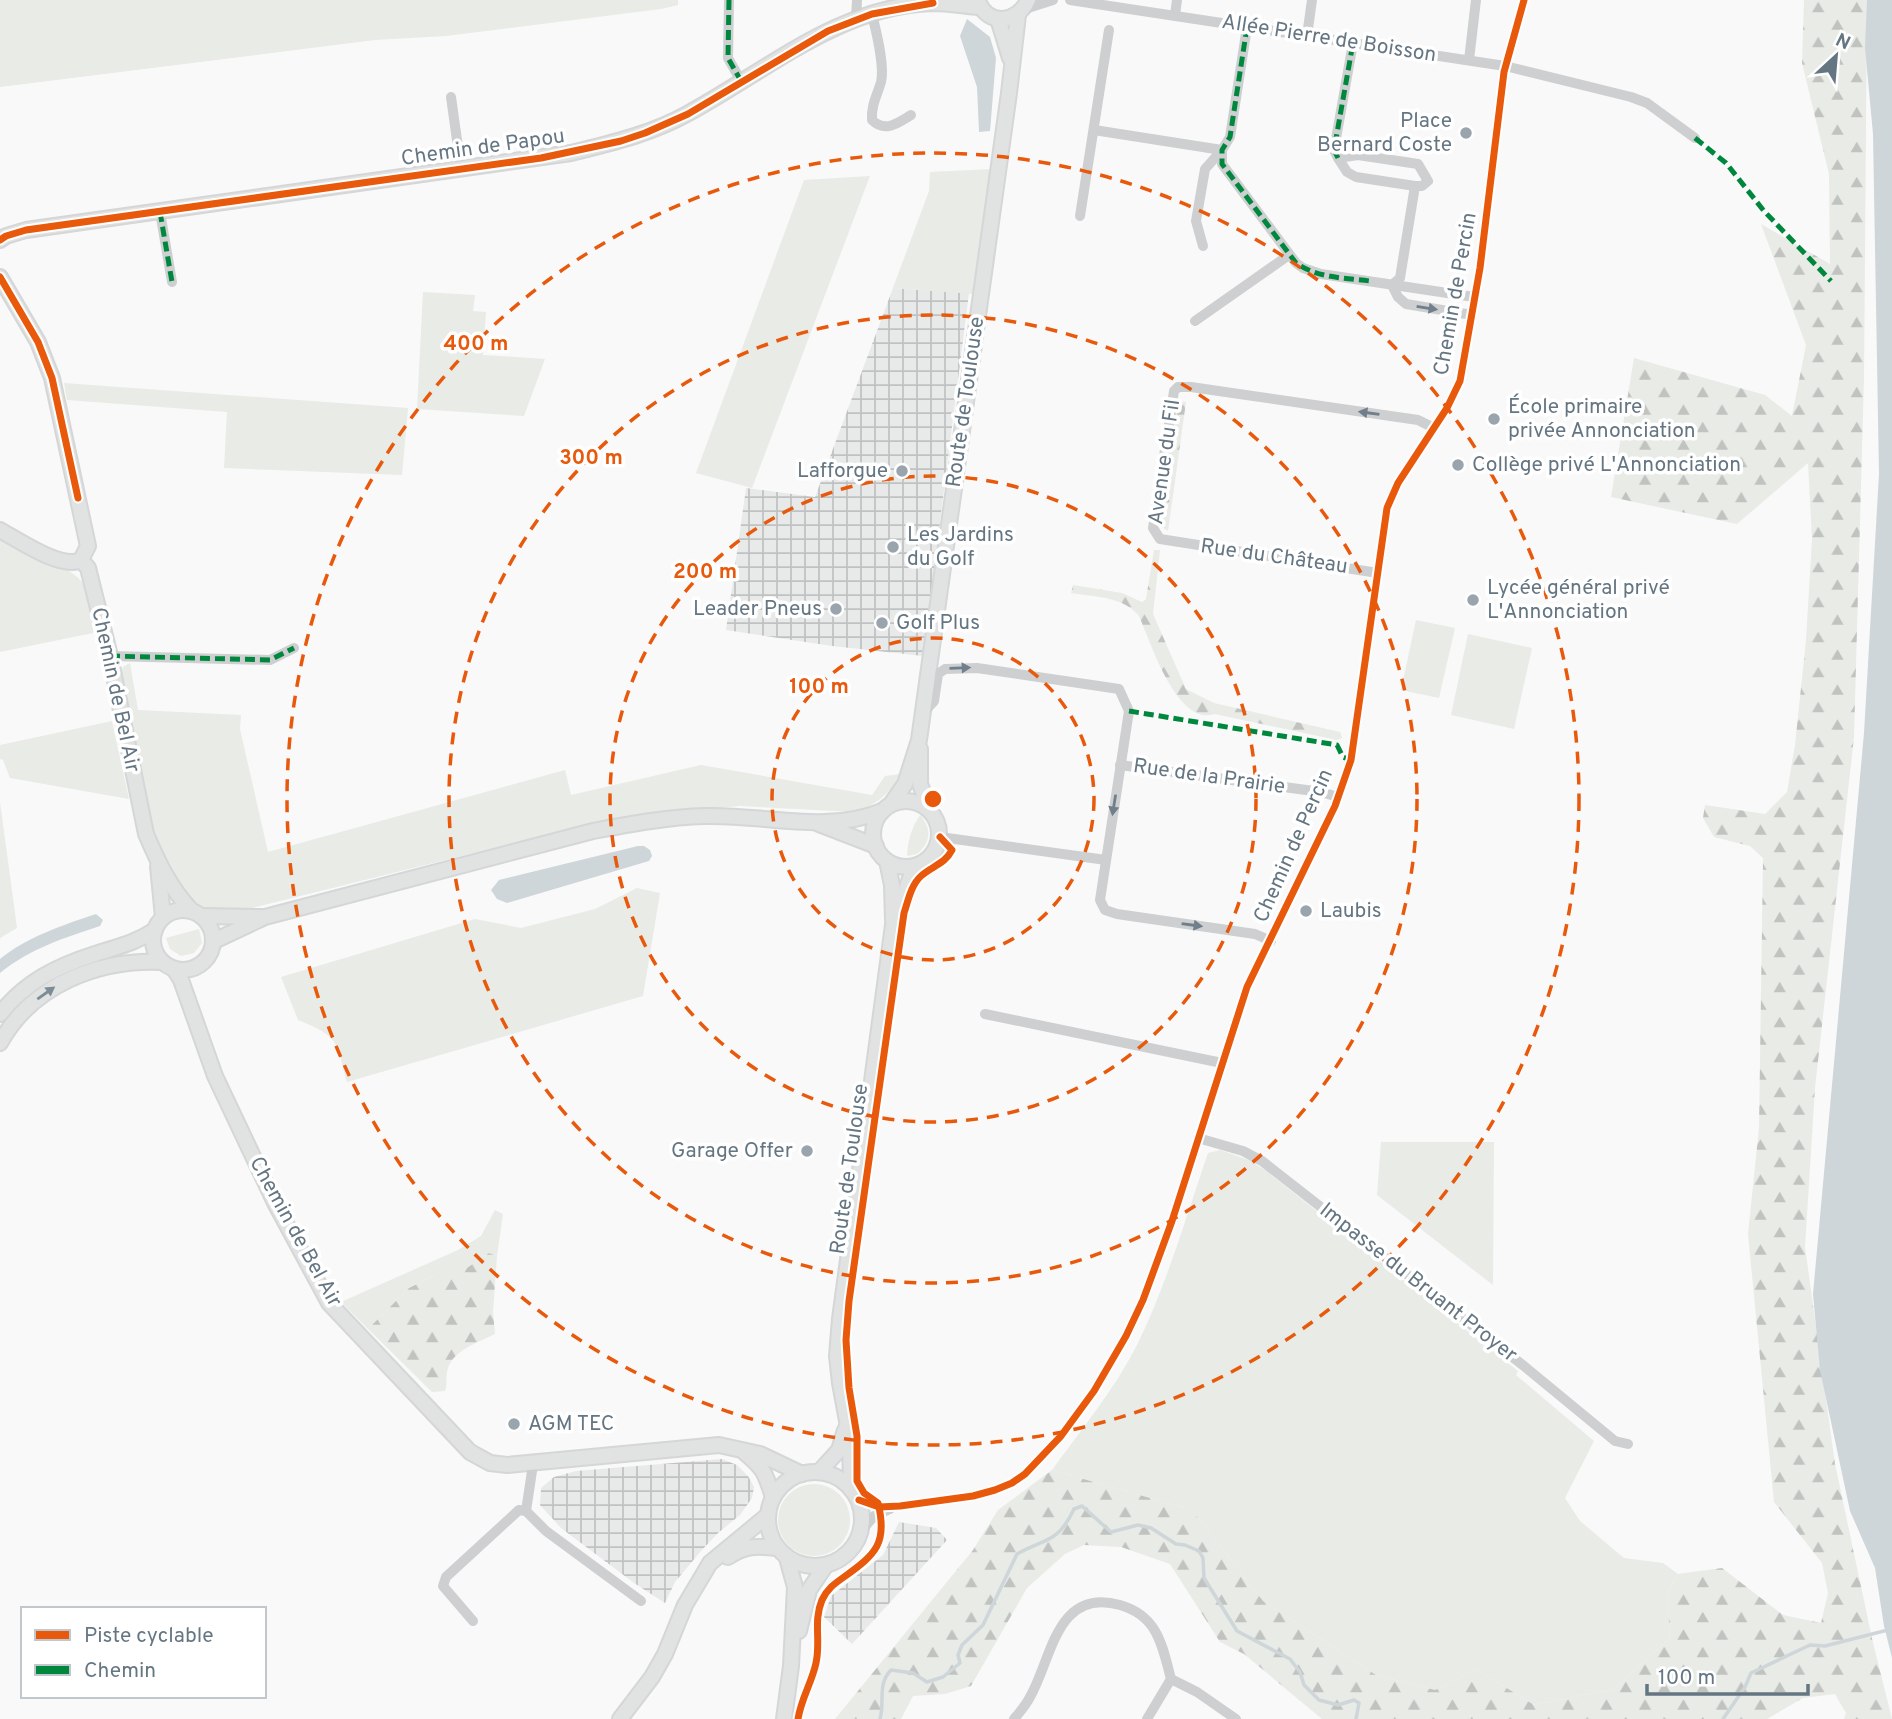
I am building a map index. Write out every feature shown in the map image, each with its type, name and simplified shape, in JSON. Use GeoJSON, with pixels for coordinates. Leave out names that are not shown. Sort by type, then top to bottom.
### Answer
{"type":"FeatureCollection","features":[{"type":"Feature","properties":{"kind":"main road","name":"Chemin de Papou"},"geometry":{"type":"LineString","coordinates":[[0,240],[26,230],[571,153],[621,141],[688,114],[741,80],[828,31],[856,19],[938,2],[979,4]]}},
{"type":"Feature","properties":{"kind":"main road"},"geometry":{"type":"LineString","coordinates":[[979,4],[988,15],[998,19],[1008,19],[1024,8]]}},
{"type":"Feature","properties":{"kind":"main road","name":"Route de Toulouse"},"geometry":{"type":"LineString","coordinates":[[887,808],[905,784],[919,740],[1011,63],[1024,8]]}},
{"type":"Feature","properties":{"kind":"main road","name":"Route de Toulouse"},"geometry":{"type":"LineString","coordinates":[[998,19],[1011,63]]}},
{"type":"Feature","properties":{"kind":"main road"},"geometry":{"type":"LineString","coordinates":[[0,277],[38,342],[52,378],[87,540],[84,557],[75,563],[63,562],[0,530]]}},
{"type":"Feature","properties":{"kind":"main road","name":"Chemin de Bel Air"},"geometry":{"type":"LineString","coordinates":[[81,560],[88,568],[110,656],[146,834],[157,861],[179,898],[197,913]]}},
{"type":"Feature","properties":{"kind":"main road","name":"Route de Toulouse"},"geometry":{"type":"LineString","coordinates":[[919,740],[920,784],[931,812]]}},
{"type":"Feature","properties":{"kind":"main road"},"geometry":{"type":"LineString","coordinates":[[214,941],[265,917],[558,840],[630,824],[706,816],[811,821],[853,820],[887,808],[912,801],[931,812],[937,820],[940,837],[931,856],[919,865],[900,867],[887,861],[876,846],[874,828],[887,808]]}},
{"type":"Feature","properties":{"kind":"main road"},"geometry":{"type":"LineString","coordinates":[[811,821],[876,846]]}},
{"type":"Feature","properties":{"kind":"main road","name":"Chemin de Bel Air"},"geometry":{"type":"LineString","coordinates":[[157,861],[159,923]]}},
{"type":"Feature","properties":{"kind":"main road","name":"Route de Toulouse"},"geometry":{"type":"LineString","coordinates":[[887,861],[892,886],[893,925]]}},
{"type":"Feature","properties":{"kind":"main road","name":"Route de Toulouse"},"geometry":{"type":"LineString","coordinates":[[855,1495],[850,1437],[837,1356],[839,1319],[893,925],[911,876],[919,865]]}},
{"type":"Feature","properties":{"kind":"main road"},"geometry":{"type":"LineString","coordinates":[[0,1014],[13,998],[35,980],[62,965],[135,943],[176,910],[265,917]]}},
{"type":"Feature","properties":{"kind":"main road"},"geometry":{"type":"LineString","coordinates":[[0,1043],[25,1009],[65,980],[135,961],[194,968],[206,961],[214,941],[211,928],[197,913]]}},
{"type":"Feature","properties":{"kind":"main road"},"geometry":{"type":"LineString","coordinates":[[159,923],[155,950],[168,966]]}},
{"type":"Feature","properties":{"kind":"main road","name":"Chemin de Bel Air"},"geometry":{"type":"LineString","coordinates":[[168,966],[186,993],[221,1088],[275,1203],[329,1303],[470,1452],[489,1463],[531,1463],[719,1445],[760,1454],[802,1474]]}},
{"type":"Feature","properties":{"kind":"main road"},"geometry":{"type":"LineString","coordinates":[[186,993],[194,968]]}},
{"type":"Feature","properties":{"kind":"main road","name":"Route de Toulouse"},"geometry":{"type":"LineString","coordinates":[[819,1472],[839,1450],[846,1422]]}},
{"type":"Feature","properties":{"kind":"main road"},"geometry":{"type":"LineString","coordinates":[[743,1451],[762,1468],[773,1497]]}},
{"type":"Feature","properties":{"kind":"main road"},"geometry":{"type":"LineString","coordinates":[[784,1719],[791,1667],[795,1587],[782,1553],[769,1533],[768,1515],[773,1497],[785,1482],[802,1474],[819,1472],[837,1477],[855,1495],[862,1515],[862,1530],[855,1546],[842,1558],[826,1566],[809,1590],[791,1667]]}},
{"type":"Feature","properties":{"kind":"main road"},"geometry":{"type":"LineString","coordinates":[[620,1719],[652,1677],[665,1654],[685,1605],[710,1563],[768,1515]]}},
{"type":"Feature","properties":{"kind":"main road"},"geometry":{"type":"LineString","coordinates":[[698,1583],[740,1549],[755,1546],[782,1553],[806,1566],[826,1566]]}},
{"type":"Feature","properties":{"kind":"street"},"geometry":{"type":"LineString","coordinates":[[730,0],[728,58],[741,80]]}},
{"type":"Feature","properties":{"kind":"street"},"geometry":{"type":"LineString","coordinates":[[856,19],[857,0]]}},
{"type":"Feature","properties":{"kind":"street"},"geometry":{"type":"LineString","coordinates":[[1024,8],[1053,0]]}},
{"type":"Feature","properties":{"kind":"street","name":"Allée Pierre de Boisson"},"geometry":{"type":"LineString","coordinates":[[1070,0],[1505,66],[1647,103],[1695,138]]}},
{"type":"Feature","properties":{"kind":"street"},"geometry":{"type":"LineString","coordinates":[[1175,15],[1177,0]]}},
{"type":"Feature","properties":{"kind":"street"},"geometry":{"type":"LineString","coordinates":[[1307,36],[1312,0]]}},
{"type":"Feature","properties":{"kind":"street"},"geometry":{"type":"LineString","coordinates":[[1469,60],[1476,0]]}},
{"type":"Feature","properties":{"kind":"street","name":"Chemin de Percin"},"geometry":{"type":"LineString","coordinates":[[855,1495],[879,1507],[900,1506],[995,1490],[1025,1474],[1061,1436],[1094,1391],[1132,1324],[1162,1247],[1247,987],[1338,797],[1351,760],[1387,508],[1394,492],[1454,397],[1460,381],[1489,198],[1505,66],[1524,0]]}},
{"type":"Feature","properties":{"kind":"street"},"geometry":{"type":"LineString","coordinates":[[872,14],[882,79],[871,107],[872,120],[877,125],[886,127],[896,125],[911,115]]}},
{"type":"Feature","properties":{"kind":"street"},"geometry":{"type":"LineString","coordinates":[[1203,246],[1196,221],[1205,169],[1230,136],[1247,26]]}},
{"type":"Feature","properties":{"kind":"street"},"geometry":{"type":"LineString","coordinates":[[1080,216],[1109,30]]}},
{"type":"Feature","properties":{"kind":"street"},"geometry":{"type":"LineString","coordinates":[[1338,158],[1358,155],[1418,164],[1428,181],[1422,186],[1415,186],[1356,177],[1347,172],[1338,158],[1334,150],[1353,43]]}},
{"type":"Feature","properties":{"kind":"street"},"geometry":{"type":"LineString","coordinates":[[451,97],[461,169]]}},
{"type":"Feature","properties":{"kind":"street"},"geometry":{"type":"LineString","coordinates":[[1094,130],[1222,150]]}},
{"type":"Feature","properties":{"kind":"street"},"geometry":{"type":"LineString","coordinates":[[1222,150],[1222,164],[1296,263],[1312,272],[1474,297]]}},
{"type":"Feature","properties":{"kind":"street"},"geometry":{"type":"LineString","coordinates":[[1392,285],[1400,278],[1415,186]]}},
{"type":"Feature","properties":{"kind":"street"},"geometry":{"type":"LineString","coordinates":[[160,212],[172,282]]}},
{"type":"Feature","properties":{"kind":"street"},"geometry":{"type":"LineString","coordinates":[[1195,321],[1289,255]]}},
{"type":"Feature","properties":{"kind":"street"},"geometry":{"type":"LineString","coordinates":[[1392,285],[1398,297],[1406,304],[1472,315]]}},
{"type":"Feature","properties":{"kind":"street","name":"Avenue du Fil"},"geometry":{"type":"LineString","coordinates":[[1170,542],[1160,539],[1153,528],[1174,391],[1178,387],[1418,420],[1434,428]]}},
{"type":"Feature","properties":{"kind":"street","name":"Rue du Château"},"geometry":{"type":"LineString","coordinates":[[1170,542],[1378,573]]}},
{"type":"Feature","properties":{"kind":"street"},"geometry":{"type":"LineString","coordinates":[[110,656],[270,660],[294,648]]}},
{"type":"Feature","properties":{"kind":"street"},"geometry":{"type":"LineString","coordinates":[[923,714],[934,701],[938,674],[945,668],[977,667],[1119,689],[1129,711],[1100,900],[1105,910],[1255,934],[1271,941]]}},
{"type":"Feature","properties":{"kind":"street","name":"Rue de la Prairie"},"geometry":{"type":"LineString","coordinates":[[1120,765],[1321,792],[1338,797]]}},
{"type":"Feature","properties":{"kind":"street"},"geometry":{"type":"LineString","coordinates":[[940,837],[1106,860]]}},
{"type":"Feature","properties":{"kind":"street"},"geometry":{"type":"LineString","coordinates":[[985,1014],[1222,1063]]}},
{"type":"Feature","properties":{"kind":"street","name":"Impasse du Bruant Proyer"},"geometry":{"type":"LineString","coordinates":[[1198,1138],[1243,1151],[1262,1161],[1524,1366],[1615,1441],[1628,1444]]}},
{"type":"Feature","properties":{"kind":"street"},"geometry":{"type":"LineString","coordinates":[[526,1511],[531,1463]]}},
{"type":"Feature","properties":{"kind":"street","name":"Chemin de Percin"},"geometry":{"type":"LineString","coordinates":[[862,1530],[874,1516],[900,1506]]}},
{"type":"Feature","properties":{"kind":"street"},"geometry":{"type":"LineString","coordinates":[[473,1621],[443,1586],[446,1577],[519,1510],[526,1511],[546,1531],[641,1601]]}},
{"type":"Feature","properties":{"kind":"street"},"geometry":{"type":"LineString","coordinates":[[1014,1719],[1031,1696],[1055,1634],[1071,1613],[1091,1604],[1109,1602],[1131,1609],[1157,1630],[1171,1679],[1147,1719]]}},
{"type":"Feature","properties":{"kind":"street"},"geometry":{"type":"LineString","coordinates":[[1171,1679],[1198,1692],[1236,1719]]}},
{"type":"Feature","properties":{"kind":"shaded area"},"geometry":{"type":"Polygon","coordinates":[[[1867,0],[1892,0],[1892,1658],[1875,1568],[1850,1511],[1820,1370],[1813,1294],[1864,733],[1879,474],[1873,134],[1865,48],[1867,0]]]}},
{"type":"Feature","properties":{"kind":"shaded area"},"geometry":{"type":"Polygon","coordinates":[[[967,19],[990,37],[996,58],[990,131],[979,132],[977,87],[960,36],[967,19]]]}},
{"type":"Feature","properties":{"kind":"shaded area"},"geometry":{"type":"Polygon","coordinates":[[[893,288],[969,293],[923,656],[726,630],[746,488],[815,497],[893,288]]]}},
{"type":"Feature","properties":{"kind":"shaded area"},"geometry":{"type":"Polygon","coordinates":[[[638,846],[650,850],[652,856],[649,861],[507,903],[497,899],[491,890],[499,880],[638,846]]]}},
{"type":"Feature","properties":{"kind":"shaded area"},"geometry":{"type":"Polygon","coordinates":[[[96,914],[103,920],[100,926],[36,950],[0,973],[0,959],[22,944],[58,927],[96,914]]]}},
{"type":"Feature","properties":{"kind":"shaded area"},"geometry":{"type":"Polygon","coordinates":[[[722,1459],[737,1465],[748,1476],[754,1487],[752,1498],[740,1515],[718,1533],[675,1582],[665,1603],[561,1528],[540,1505],[541,1488],[554,1477],[576,1471],[722,1459]]]}},
{"type":"Feature","properties":{"kind":"shaded area"},"geometry":{"type":"Polygon","coordinates":[[[899,1522],[936,1528],[947,1540],[852,1644],[824,1617],[831,1596],[883,1555],[899,1522]]]}},
{"type":"Feature","properties":{"kind":"green space"},"geometry":{"type":"Polygon","coordinates":[[[0,0],[678,0],[678,5],[446,36],[375,40],[0,87],[0,0]]]}},
{"type":"Feature","properties":{"kind":"green space"},"geometry":{"type":"Polygon","coordinates":[[[1804,0],[1867,0],[1864,378],[1854,737],[1815,1088],[1805,1247],[1835,1464],[1892,1719],[1844,1719],[1846,1713],[1835,1694],[1803,1698],[1767,1719],[1322,1719],[1244,1654],[1220,1642],[1170,1564],[1121,1547],[1084,1545],[1065,1554],[1027,1588],[971,1686],[945,1694],[913,1696],[901,1719],[835,1719],[973,1550],[998,1510],[1052,1470],[1192,1510],[1263,1601],[1376,1675],[1435,1690],[1476,1669],[1534,1705],[1614,1689],[1670,1638],[1667,1593],[1678,1574],[1722,1568],[1783,1615],[1821,1623],[1828,1593],[1822,1563],[1774,1502],[1748,1234],[1759,1128],[1763,858],[1750,846],[1714,837],[1703,818],[1705,805],[1765,814],[1787,792],[1795,745],[1806,640],[1812,539],[1808,463],[1737,524],[1611,497],[1634,358],[1765,395],[1792,416],[1806,345],[1761,224],[1830,264],[1829,174],[1802,63],[1804,0]]]}},
{"type":"Feature","properties":{"kind":"green space"},"geometry":{"type":"Polygon","coordinates":[[[992,169],[975,294],[893,288],[929,191],[930,172],[992,169]]]}},
{"type":"Feature","properties":{"kind":"green space"},"geometry":{"type":"Polygon","coordinates":[[[870,176],[752,488],[696,473],[804,180],[870,176]]]}},
{"type":"Feature","properties":{"kind":"green space"},"geometry":{"type":"Polygon","coordinates":[[[423,292],[475,295],[473,311],[486,312],[483,355],[545,359],[524,416],[417,409],[423,292]]]}},
{"type":"Feature","properties":{"kind":"green space"},"geometry":{"type":"Polygon","coordinates":[[[64,383],[408,408],[402,475],[224,468],[227,412],[67,400],[64,383]]]}},
{"type":"Feature","properties":{"kind":"green space"},"geometry":{"type":"Polygon","coordinates":[[[1177,400],[1186,402],[1168,531],[1159,524],[1177,400]]]}},
{"type":"Feature","properties":{"kind":"green space"},"geometry":{"type":"Polygon","coordinates":[[[0,538],[57,564],[76,576],[87,593],[96,630],[93,633],[0,652],[0,538]]]}},
{"type":"Feature","properties":{"kind":"green space"},"geometry":{"type":"Polygon","coordinates":[[[1154,550],[1160,550],[1153,614],[1186,689],[1214,703],[1340,732],[1342,738],[1337,740],[1215,714],[1201,715],[1177,696],[1158,662],[1139,616],[1132,609],[1108,598],[1071,593],[1073,585],[1122,593],[1142,602],[1146,599],[1154,550]]]}},
{"type":"Feature","properties":{"kind":"green space"},"geometry":{"type":"Polygon","coordinates":[[[1416,620],[1455,628],[1439,698],[1401,690],[1416,620]]]}},
{"type":"Feature","properties":{"kind":"green space"},"geometry":{"type":"Polygon","coordinates":[[[1468,634],[1532,648],[1514,729],[1451,715],[1468,634]]]}},
{"type":"Feature","properties":{"kind":"green space"},"geometry":{"type":"Polygon","coordinates":[[[130,663],[138,710],[241,715],[240,729],[268,852],[565,770],[571,795],[701,765],[872,795],[885,776],[901,774],[882,798],[854,812],[740,806],[650,814],[579,827],[252,908],[206,908],[182,892],[153,831],[140,790],[120,676],[123,667],[130,663]]]}},
{"type":"Feature","properties":{"kind":"green space"},"geometry":{"type":"Polygon","coordinates":[[[112,721],[129,799],[10,778],[3,760],[0,759],[0,745],[112,721]]]}},
{"type":"Feature","properties":{"kind":"green space"},"geometry":{"type":"Polygon","coordinates":[[[0,802],[17,928],[0,938],[0,802]]]}},
{"type":"Feature","properties":{"kind":"green space"},"geometry":{"type":"Polygon","coordinates":[[[920,815],[927,825],[927,840],[917,854],[907,856],[914,825],[920,815]]]}},
{"type":"Feature","properties":{"kind":"green space"},"geometry":{"type":"Polygon","coordinates":[[[637,888],[660,893],[643,996],[347,1082],[334,1042],[322,1031],[298,1020],[281,977],[475,919],[521,928],[595,909],[637,888]]]}},
{"type":"Feature","properties":{"kind":"green space"},"geometry":{"type":"Polygon","coordinates":[[[199,929],[202,943],[194,953],[181,956],[170,949],[166,938],[199,929]]]}},
{"type":"Feature","properties":{"kind":"green space"},"geometry":{"type":"Polygon","coordinates":[[[1381,1142],[1494,1142],[1493,1285],[1377,1195],[1381,1142]]]}},
{"type":"Feature","properties":{"kind":"green space"},"geometry":{"type":"Polygon","coordinates":[[[1220,1150],[1249,1160],[1265,1170],[1518,1371],[1516,1375],[1594,1441],[1565,1498],[1580,1521],[1624,1558],[1663,1563],[1678,1574],[1667,1593],[1670,1638],[1614,1689],[1534,1705],[1476,1669],[1435,1690],[1376,1675],[1263,1601],[1192,1510],[1052,1470],[1108,1394],[1137,1345],[1167,1274],[1208,1153],[1220,1150]]]}},
{"type":"Feature","properties":{"kind":"green space"},"geometry":{"type":"Polygon","coordinates":[[[495,1210],[503,1214],[497,1256],[489,1253],[458,1274],[437,1274],[409,1288],[368,1329],[341,1302],[458,1250],[481,1236],[495,1210]]]}},
{"type":"Feature","properties":{"kind":"green space"},"geometry":{"type":"Polygon","coordinates":[[[489,1253],[497,1256],[493,1312],[495,1334],[456,1356],[448,1368],[445,1391],[432,1392],[368,1329],[409,1288],[437,1274],[458,1274],[489,1253]]]}},
{"type":"Feature","properties":{"kind":"green space"},"geometry":{"type":"Polygon","coordinates":[[[821,1484],[840,1494],[848,1506],[848,1534],[840,1546],[828,1554],[807,1556],[788,1546],[780,1534],[778,1513],[788,1494],[800,1486],[821,1484]]]}},
{"type":"Feature","properties":{"kind":"waterway"},"geometry":{"type":"LineString","coordinates":[[880,1719],[884,1681],[891,1670],[913,1673],[927,1682],[943,1677],[960,1663],[958,1655],[962,1645],[983,1625],[1017,1554],[1057,1534],[1074,1509],[1082,1506],[1111,1532],[1138,1525],[1151,1528],[1176,1544],[1199,1551],[1203,1558],[1204,1578],[1237,1631],[1290,1659],[1300,1672],[1304,1685],[1319,1700],[1338,1705],[1354,1700],[1359,1703],[1356,1719]]}},
{"type":"Feature","properties":{"kind":"waterway"},"geometry":{"type":"LineString","coordinates":[[1723,1719],[1745,1687],[1751,1673],[1810,1645],[1825,1646],[1892,1629]]}},
{"type":"Feature","properties":{"kind":"marked path"},"geometry":{"type":"LineString","coordinates":[[729,0],[728,58],[741,81]]}},
{"type":"Feature","properties":{"kind":"marked path"},"geometry":{"type":"LineString","coordinates":[[1247,27],[1230,137],[1222,150],[1222,164],[1296,263],[1313,272],[1370,281]]}},
{"type":"Feature","properties":{"kind":"marked path"},"geometry":{"type":"LineString","coordinates":[[1338,158],[1334,150],[1353,43]]}},
{"type":"Feature","properties":{"kind":"marked path"},"geometry":{"type":"LineString","coordinates":[[1695,138],[1726,163],[1764,211],[1831,281]]}},
{"type":"Feature","properties":{"kind":"marked path"},"geometry":{"type":"LineString","coordinates":[[160,212],[172,282]]}},
{"type":"Feature","properties":{"kind":"marked path"},"geometry":{"type":"LineString","coordinates":[[110,656],[270,660],[294,648]]}},
{"type":"Feature","properties":{"kind":"marked path"},"geometry":{"type":"LineString","coordinates":[[1129,711],[1337,745],[1343,757],[1351,760]]}},
{"type":"Feature","properties":{"kind":"cycle path"},"geometry":{"type":"LineString","coordinates":[[859,1500],[879,1507],[973,1496],[1012,1483],[1025,1474],[1061,1436],[1094,1391],[1143,1300],[1172,1221],[1247,987],[1335,806],[1351,760],[1387,508],[1398,483],[1447,408],[1460,381],[1480,268],[1504,72],[1524,0]]}},
{"type":"Feature","properties":{"kind":"cycle path"},"geometry":{"type":"LineString","coordinates":[[0,240],[26,230],[541,158],[621,141],[688,114],[828,31],[872,14],[933,3]]}},
{"type":"Feature","properties":{"kind":"cycle path"},"geometry":{"type":"LineString","coordinates":[[0,277],[38,342],[52,378],[78,498]]}},
{"type":"Feature","properties":{"kind":"cycle path"},"geometry":{"type":"LineString","coordinates":[[798,1719],[816,1663],[818,1616],[822,1600],[831,1587],[871,1554],[880,1538],[881,1517],[878,1503],[864,1493],[857,1481],[857,1436],[849,1388],[846,1340],[849,1301],[904,913],[910,893],[918,880],[946,859],[952,850],[940,837]]}},
{"type":"Feature","properties":{"kind":"place","name":"Place Bernard Coste"},"geometry":{"type":"Point","coordinates":[1466,133]}},
{"type":"Feature","properties":{"kind":"place","name":"École primaire privée Annonciation"},"geometry":{"type":"Point","coordinates":[1494,419]}},
{"type":"Feature","properties":{"kind":"place","name":"Collège privé L'Annonciation"},"geometry":{"type":"Point","coordinates":[1458,465]}},
{"type":"Feature","properties":{"kind":"place","name":"Lafforgue"},"geometry":{"type":"Point","coordinates":[902,471]}},
{"type":"Feature","properties":{"kind":"place","name":"Les Jardins du Golf"},"geometry":{"type":"Point","coordinates":[893,547]}},
{"type":"Feature","properties":{"kind":"place","name":"Lycée général privé L'Annonciation"},"geometry":{"type":"Point","coordinates":[1473,600]}},
{"type":"Feature","properties":{"kind":"place","name":"Leader Pneus"},"geometry":{"type":"Point","coordinates":[836,609]}},
{"type":"Feature","properties":{"kind":"place","name":"Golf Plus"},"geometry":{"type":"Point","coordinates":[882,623]}},
{"type":"Feature","properties":{"kind":"place","name":"Laubis"},"geometry":{"type":"Point","coordinates":[1306,911]}},
{"type":"Feature","properties":{"kind":"place","name":"Garage Offer"},"geometry":{"type":"Point","coordinates":[807,1151]}},
{"type":"Feature","properties":{"kind":"place","name":"AGM TEC"},"geometry":{"type":"Point","coordinates":[514,1424]}}]}
